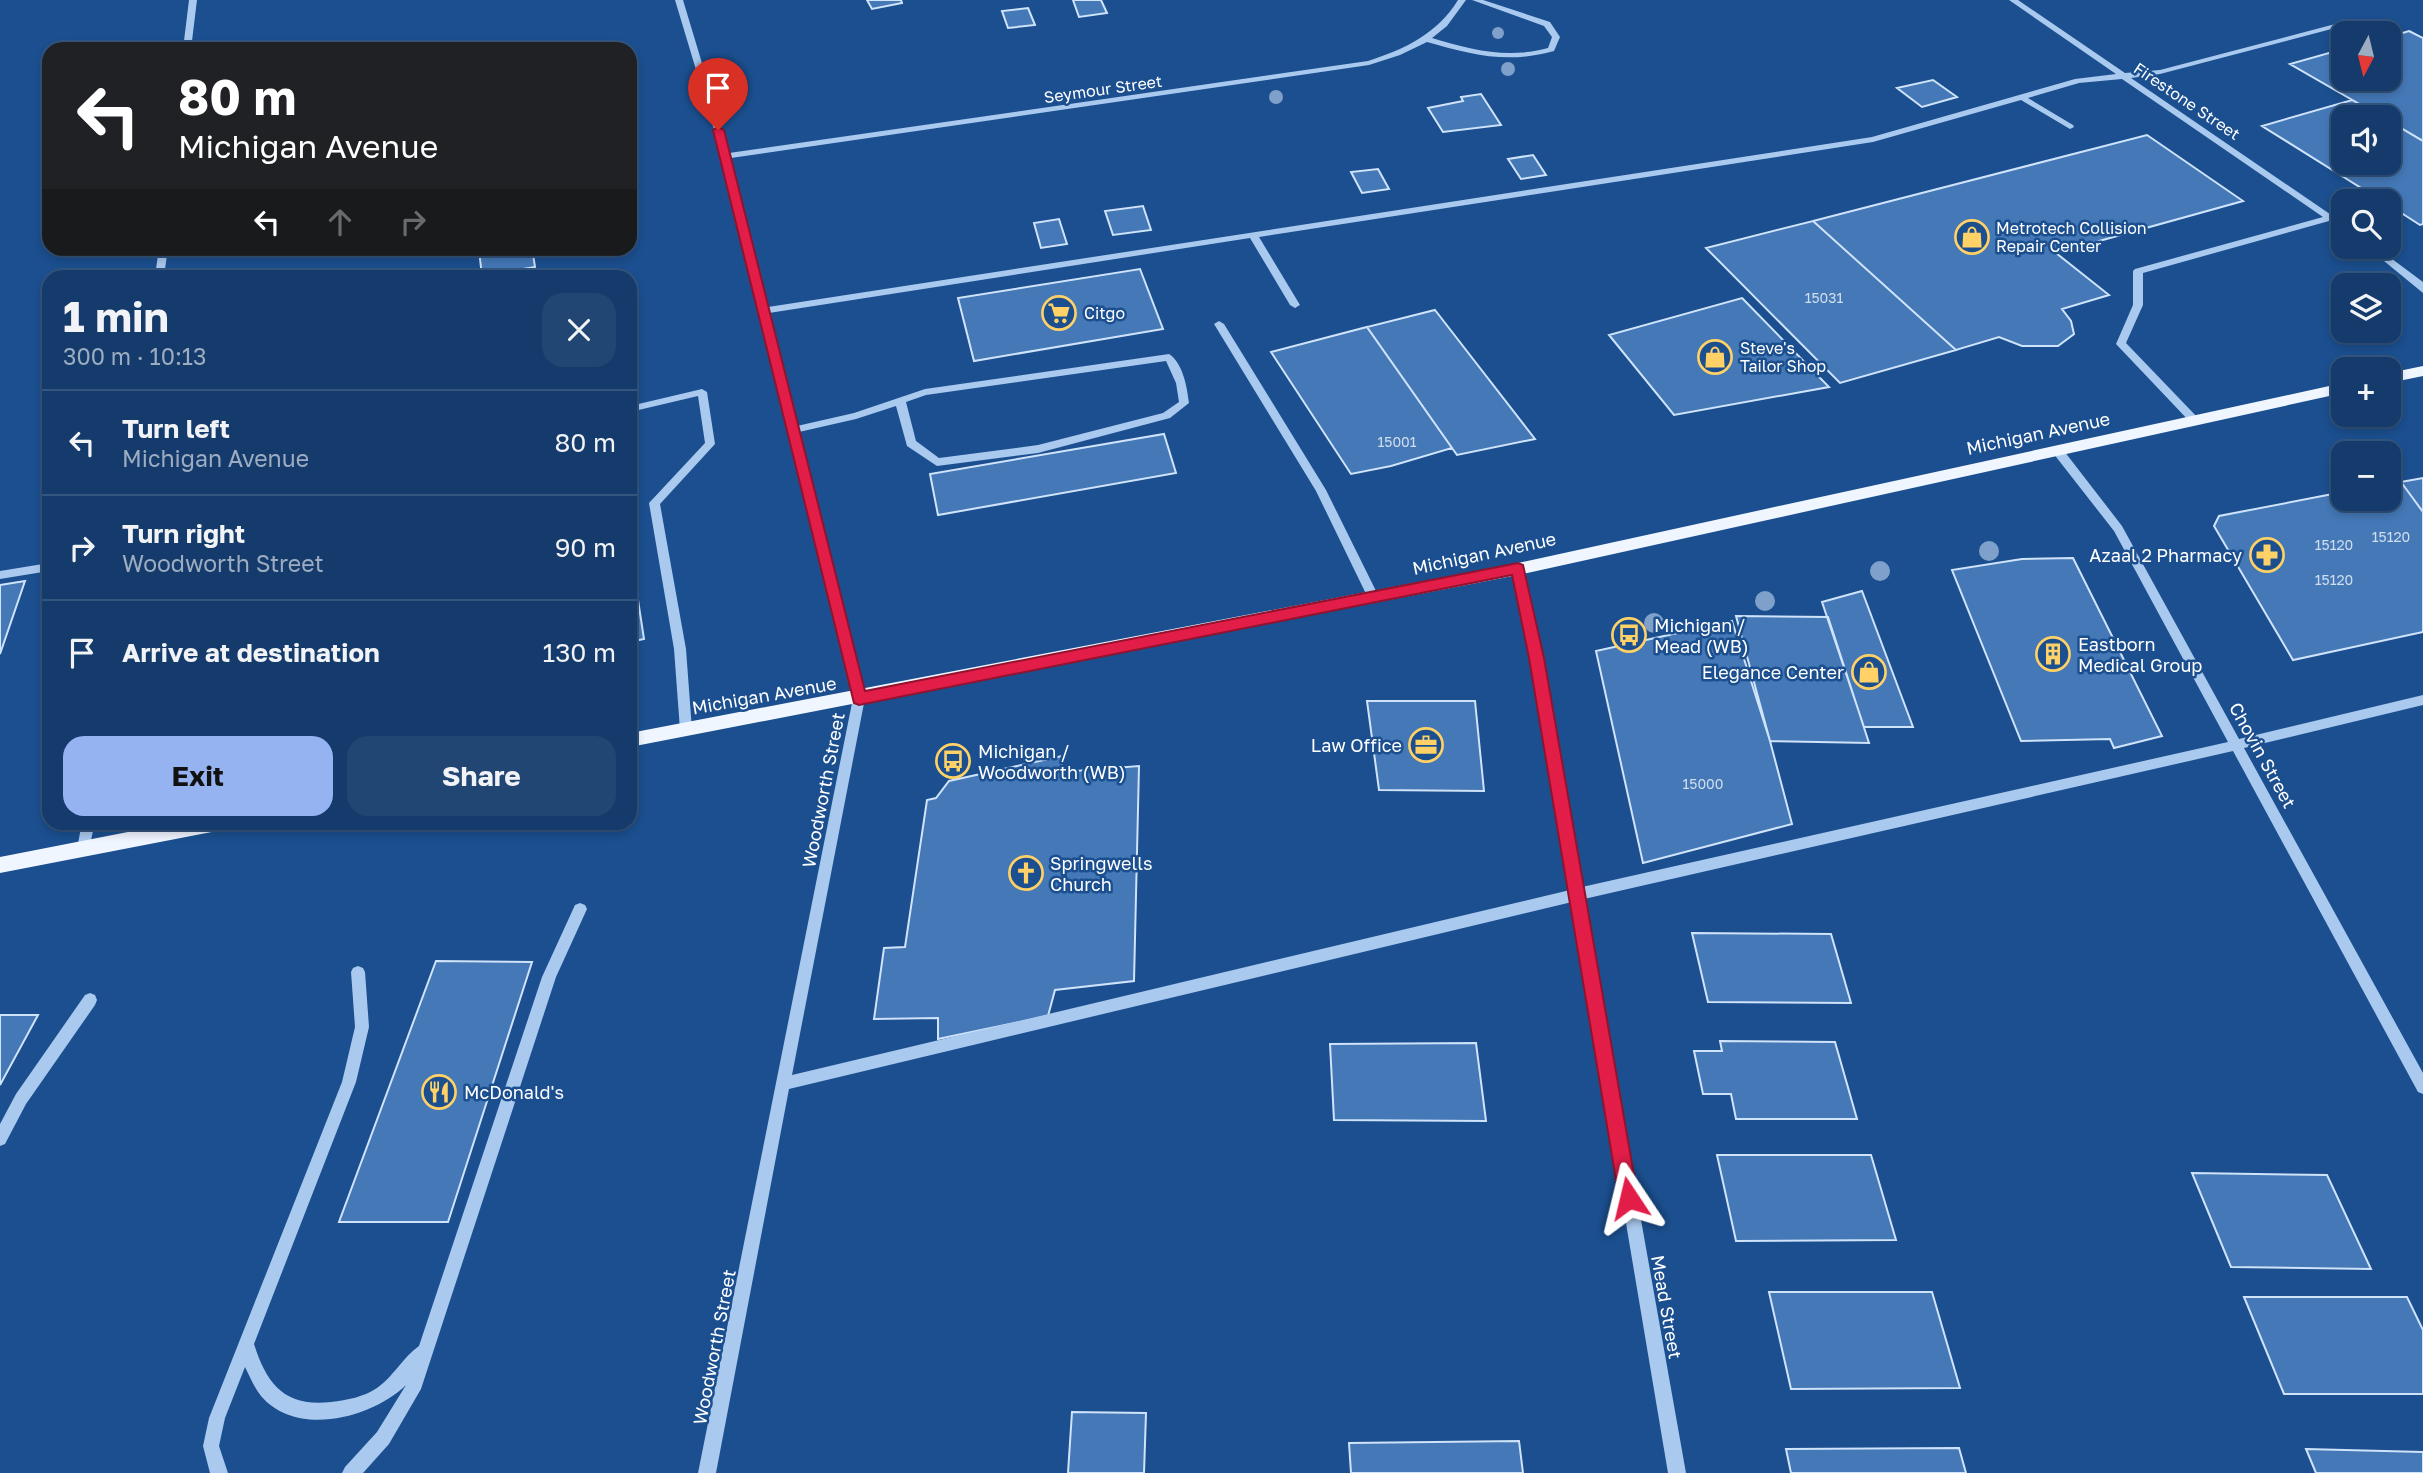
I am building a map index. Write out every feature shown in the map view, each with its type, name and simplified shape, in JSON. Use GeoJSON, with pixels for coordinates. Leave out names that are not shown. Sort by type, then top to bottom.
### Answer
{"type":"FeatureCollection","features":[{"type":"Feature","properties":{"kind":"main road"},"geometry":{"type":"LineString","coordinates":[[2401,376],[2422,372]]}},
{"type":"Feature","properties":{"kind":"main road","name":"Michigan Avenue"},"geometry":{"type":"LineString","coordinates":[[637,739],[1518,569],[2331,391]]}},
{"type":"Feature","properties":{"kind":"main road"},"geometry":{"type":"LineString","coordinates":[[0,865],[181,830]]}},
{"type":"Feature","properties":{"kind":"street"},"geometry":{"type":"LineString","coordinates":[[188,42],[193,0]]}},
{"type":"Feature","properties":{"kind":"street","name":"Woodworth Street"},"geometry":{"type":"LineString","coordinates":[[680,0],[726,156],[859,698],[707,1473]]}},
{"type":"Feature","properties":{"kind":"street","name":"Seymour Street"},"geometry":{"type":"LineString","coordinates":[[726,156],[1352,67],[1395,55],[1427,39],[1455,14],[1462,0]]}},
{"type":"Feature","properties":{"kind":"street"},"geometry":{"type":"LineString","coordinates":[[1427,39],[1479,55],[1513,57],[1535,55],[1551,49],[1556,37],[1547,24],[1476,0]]}},
{"type":"Feature","properties":{"kind":"street","name":"Firestone Street"},"geometry":{"type":"LineString","coordinates":[[2013,0],[2330,218]]}},
{"type":"Feature","properties":{"kind":"street"},"geometry":{"type":"LineString","coordinates":[[764,311],[1873,139],[2078,81],[2160,72],[2331,26]]}},
{"type":"Feature","properties":{"kind":"street"},"geometry":{"type":"LineString","coordinates":[[2022,97],[2070,127]]}},
{"type":"Feature","properties":{"kind":"street"},"geometry":{"type":"LineString","coordinates":[[2195,421],[2121,344],[2138,305],[2138,271],[2330,218]]}},
{"type":"Feature","properties":{"kind":"street"},"geometry":{"type":"LineString","coordinates":[[1253,235],[1295,305]]}},
{"type":"Feature","properties":{"kind":"street"},"geometry":{"type":"LineString","coordinates":[[2387,259],[2421,285],[2423,290]]}},
{"type":"Feature","properties":{"kind":"street"},"geometry":{"type":"LineString","coordinates":[[1219,324],[1321,491],[1373,597]]}},
{"type":"Feature","properties":{"kind":"street"},"geometry":{"type":"LineString","coordinates":[[793,430],[856,416],[900,400],[925,391],[1169,357],[1181,383],[1184,403],[1166,416],[1038,449],[937,462],[911,443],[900,400]]}},
{"type":"Feature","properties":{"kind":"street"},"geometry":{"type":"LineString","coordinates":[[637,407],[702,392],[710,444],[654,503],[680,649],[686,730]]}},
{"type":"Feature","properties":{"kind":"street","name":"Chovin Street"},"geometry":{"type":"LineString","coordinates":[[2056,450],[2118,529],[2238,744],[2423,1087]]}},
{"type":"Feature","properties":{"kind":"street"},"geometry":{"type":"LineString","coordinates":[[0,575],[42,568]]}},
{"type":"Feature","properties":{"kind":"street","name":"Mead Street"},"geometry":{"type":"LineString","coordinates":[[1518,569],[1536,658],[1677,1473]]}},
{"type":"Feature","properties":{"kind":"street"},"geometry":{"type":"LineString","coordinates":[[783,1084],[1576,895],[2423,700]]}},
{"type":"Feature","properties":{"kind":"street"},"geometry":{"type":"LineString","coordinates":[[83,849],[87,830]]}},
{"type":"Feature","properties":{"kind":"street"},"geometry":{"type":"LineString","coordinates":[[351,1473],[368,1456],[399,1415],[413,1389],[549,977],[580,909]]}},
{"type":"Feature","properties":{"kind":"street"},"geometry":{"type":"LineString","coordinates":[[0,1139],[21,1100],[90,1000]]}},
{"type":"Feature","properties":{"kind":"street"},"geometry":{"type":"LineString","coordinates":[[246,1344],[256,1374],[274,1397],[288,1407],[306,1412],[327,1411],[370,1401],[388,1390],[409,1370],[429,1344]]}},
{"type":"Feature","properties":{"kind":"lane"},"geometry":{"type":"LineString","coordinates":[[219,1473],[211,1446],[217,1418],[349,1082],[362,1027],[358,972]]}},
{"type":"Feature","properties":{"kind":"building"},"geometry":{"type":"Polygon","coordinates":[[[867,0],[901,0],[902,3],[872,9],[867,0]]]}},
{"type":"Feature","properties":{"kind":"building"},"geometry":{"type":"Polygon","coordinates":[[[1073,0],[1101,0],[1107,13],[1079,17],[1073,0]]]}},
{"type":"Feature","properties":{"kind":"building"},"geometry":{"type":"Polygon","coordinates":[[[1028,8],[1035,25],[1008,28],[1002,11],[1028,8]]]}},
{"type":"Feature","properties":{"kind":"building"},"geometry":{"type":"Polygon","coordinates":[[[2409,31],[2423,38],[2423,141],[2401,128],[2401,105],[2361,105],[2337,91],[2401,91],[2401,33],[2409,31]]]}},
{"type":"Feature","properties":{"kind":"building"},"geometry":{"type":"Polygon","coordinates":[[[2331,52],[2331,88],[2290,64],[2331,52]]]}},
{"type":"Feature","properties":{"kind":"building"},"geometry":{"type":"Polygon","coordinates":[[[1933,80],[1957,97],[1922,107],[1897,88],[1933,80]]]}},
{"type":"Feature","properties":{"kind":"building"},"geometry":{"type":"Polygon","coordinates":[[[1481,94],[1501,125],[1443,132],[1428,108],[1463,101],[1461,97],[1481,94]]]}},
{"type":"Feature","properties":{"kind":"building"},"geometry":{"type":"Polygon","coordinates":[[[2352,100],[2361,105],[2335,105],[2352,100]]]}},
{"type":"Feature","properties":{"kind":"building"},"geometry":{"type":"Polygon","coordinates":[[[2331,106],[2331,169],[2262,126],[2331,106]]]}},
{"type":"Feature","properties":{"kind":"building"},"geometry":{"type":"Polygon","coordinates":[[[2401,128],[2423,141],[2423,224],[2420,225],[2401,213],[2401,189],[2363,189],[2340,175],[2401,175],[2401,128]]]}},
{"type":"Feature","properties":{"kind":"building","name":"Metrotech Collision Repair Center"},"geometry":{"type":"Polygon","coordinates":[[[2147,135],[2243,201],[2056,253],[2109,295],[2062,309],[2071,321],[2074,334],[2058,346],[2022,346],[1999,337],[1956,350],[1813,221],[2147,135]]]}},
{"type":"Feature","properties":{"kind":"building"},"geometry":{"type":"Polygon","coordinates":[[[1533,155],[1546,175],[1521,179],[1508,159],[1533,155]]]}},
{"type":"Feature","properties":{"kind":"building"},"geometry":{"type":"Polygon","coordinates":[[[1378,169],[1389,189],[1362,193],[1351,172],[1378,169]]]}},
{"type":"Feature","properties":{"kind":"building"},"geometry":{"type":"Polygon","coordinates":[[[1143,206],[1151,230],[1113,235],[1105,211],[1143,206]]]}},
{"type":"Feature","properties":{"kind":"building"},"geometry":{"type":"Polygon","coordinates":[[[1059,219],[1067,244],[1041,248],[1034,223],[1059,219]]]}},
{"type":"Feature","properties":{"kind":"building"},"geometry":{"type":"Polygon","coordinates":[[[1813,221],[1956,350],[1840,383],[1706,248],[1813,221]]]}},
{"type":"Feature","properties":{"kind":"building"},"geometry":{"type":"Polygon","coordinates":[[[480,256],[533,256],[535,267],[481,270],[480,256]]]}},
{"type":"Feature","properties":{"kind":"building","name":"Citgo"},"geometry":{"type":"Polygon","coordinates":[[[1140,269],[1163,329],[974,361],[958,298],[1140,269]]]}},
{"type":"Feature","properties":{"kind":"building"},"geometry":{"type":"Polygon","coordinates":[[[1742,298],[1829,387],[1674,415],[1609,335],[1742,298]]]}},
{"type":"Feature","properties":{"kind":"building"},"geometry":{"type":"Polygon","coordinates":[[[1435,310],[1535,439],[1457,455],[1367,327],[1435,310]]]}},
{"type":"Feature","properties":{"kind":"building"},"geometry":{"type":"Polygon","coordinates":[[[1367,327],[1452,448],[1391,466],[1351,474],[1271,352],[1367,327]]]}},
{"type":"Feature","properties":{"kind":"building"},"geometry":{"type":"Polygon","coordinates":[[[1164,434],[1176,473],[938,515],[930,474],[1164,434]]]}},
{"type":"Feature","properties":{"kind":"building"},"geometry":{"type":"Polygon","coordinates":[[[2423,478],[2423,512],[2401,482],[2423,478]]]}},
{"type":"Feature","properties":{"kind":"building"},"geometry":{"type":"Polygon","coordinates":[[[2401,482],[2423,512],[2423,632],[2293,660],[2214,526],[2219,516],[2331,494],[2331,511],[2401,511],[2401,482]]]}},
{"type":"Feature","properties":{"kind":"building","name":"Eastborn Medical Group"},"geometry":{"type":"Polygon","coordinates":[[[2073,558],[2162,736],[2114,748],[2110,739],[2021,741],[1952,570],[2022,559],[2073,558]]]}},
{"type":"Feature","properties":{"kind":"building"},"geometry":{"type":"Polygon","coordinates":[[[25,581],[0,654],[0,585],[25,581]]]}},
{"type":"Feature","properties":{"kind":"building","name":"Elegance Center"},"geometry":{"type":"Polygon","coordinates":[[[1862,591],[1913,727],[1864,727],[1822,602],[1862,591]]]}},
{"type":"Feature","properties":{"kind":"building"},"geometry":{"type":"Polygon","coordinates":[[[637,594],[644,639],[637,640],[637,594]]]}},
{"type":"Feature","properties":{"kind":"building"},"geometry":{"type":"Polygon","coordinates":[[[1736,616],[1828,617],[1869,743],[1770,741],[1736,616]]]}},
{"type":"Feature","properties":{"kind":"building"},"geometry":{"type":"Polygon","coordinates":[[[1732,621],[1770,741],[1792,824],[1643,863],[1596,651],[1732,621]]]}},
{"type":"Feature","properties":{"kind":"building","name":"Law Office"},"geometry":{"type":"Polygon","coordinates":[[[1367,701],[1475,701],[1484,791],[1379,790],[1367,701]]]}},
{"type":"Feature","properties":{"kind":"building","name":"Springwells Church"},"geometry":{"type":"Polygon","coordinates":[[[1062,756],[1062,772],[1139,766],[1134,981],[1055,990],[1048,1016],[938,1039],[938,1018],[874,1019],[884,948],[905,947],[927,800],[936,798],[949,781],[1062,756]]]}},
{"type":"Feature","properties":{"kind":"building"},"geometry":{"type":"Polygon","coordinates":[[[1692,933],[1831,934],[1851,1003],[1708,1002],[1692,933]]]}},
{"type":"Feature","properties":{"kind":"building","name":"McDonald's"},"geometry":{"type":"Polygon","coordinates":[[[436,961],[532,962],[448,1222],[339,1222],[436,961]]]}},
{"type":"Feature","properties":{"kind":"building"},"geometry":{"type":"Polygon","coordinates":[[[0,1015],[38,1015],[0,1085],[0,1015]]]}},
{"type":"Feature","properties":{"kind":"building"},"geometry":{"type":"Polygon","coordinates":[[[1720,1041],[1835,1042],[1857,1119],[1736,1119],[1731,1094],[1703,1094],[1694,1051],[1722,1051],[1720,1041]]]}},
{"type":"Feature","properties":{"kind":"building"},"geometry":{"type":"Polygon","coordinates":[[[1476,1043],[1486,1121],[1334,1120],[1330,1044],[1476,1043]]]}},
{"type":"Feature","properties":{"kind":"building"},"geometry":{"type":"Polygon","coordinates":[[[1717,1155],[1871,1155],[1896,1240],[1736,1241],[1717,1155]]]}},
{"type":"Feature","properties":{"kind":"building"},"geometry":{"type":"Polygon","coordinates":[[[2192,1173],[2327,1175],[2371,1269],[2231,1267],[2192,1173]]]}},
{"type":"Feature","properties":{"kind":"building"},"geometry":{"type":"Polygon","coordinates":[[[1769,1292],[1932,1292],[1960,1388],[1791,1389],[1769,1292]]]}},
{"type":"Feature","properties":{"kind":"building"},"geometry":{"type":"Polygon","coordinates":[[[2244,1297],[2407,1297],[2423,1330],[2423,1394],[2284,1394],[2244,1297]]]}},
{"type":"Feature","properties":{"kind":"building"},"geometry":{"type":"Polygon","coordinates":[[[1072,1412],[1146,1413],[1144,1473],[1068,1473],[1072,1412]]]}},
{"type":"Feature","properties":{"kind":"building"},"geometry":{"type":"Polygon","coordinates":[[[1519,1441],[1523,1473],[1351,1473],[1349,1443],[1519,1441]]]}},
{"type":"Feature","properties":{"kind":"building"},"geometry":{"type":"Polygon","coordinates":[[[1959,1448],[1966,1473],[1791,1473],[1786,1449],[1959,1448]]]}},
{"type":"Feature","properties":{"kind":"building"},"geometry":{"type":"Polygon","coordinates":[[[2306,1449],[2423,1452],[2423,1473],[2316,1473],[2306,1449]]]}},
{"type":"Feature","properties":{"kind":"place","name":"Metrotech Collision Repair Center"},"geometry":{"type":"Point","coordinates":[1972,237]}},
{"type":"Feature","properties":{"kind":"place","name":"Citgo"},"geometry":{"type":"Point","coordinates":[1059,313]}},
{"type":"Feature","properties":{"kind":"place","name":"Steve's Tailor Shop"},"geometry":{"type":"Point","coordinates":[1715,357]}},
{"type":"Feature","properties":{"kind":"place","name":"Azaal 2 Pharmacy"},"geometry":{"type":"Point","coordinates":[2267,555]}},
{"type":"Feature","properties":{"kind":"place","name":"Michigan / Mead (WB)"},"geometry":{"type":"Point","coordinates":[1629,635]}},
{"type":"Feature","properties":{"kind":"place","name":"Eastborn Medical Group"},"geometry":{"type":"Point","coordinates":[2053,654]}},
{"type":"Feature","properties":{"kind":"place","name":"Elegance Center"},"geometry":{"type":"Point","coordinates":[1869,672]}},
{"type":"Feature","properties":{"kind":"place","name":"Law Office"},"geometry":{"type":"Point","coordinates":[1426,745]}},
{"type":"Feature","properties":{"kind":"place","name":"Michigan / Woodworth (WB)"},"geometry":{"type":"Point","coordinates":[953,761]}},
{"type":"Feature","properties":{"kind":"place","name":"Springwells Church"},"geometry":{"type":"Point","coordinates":[1026,873]}},
{"type":"Feature","properties":{"kind":"place","name":"McDonald's"},"geometry":{"type":"Point","coordinates":[439,1092]}},
{"type":"Feature","properties":{"kind":"route"},"geometry":{"type":"LineString","coordinates":[[718,130],[859,698],[1518,569],[1536,658],[1629,1198]]}}]}
